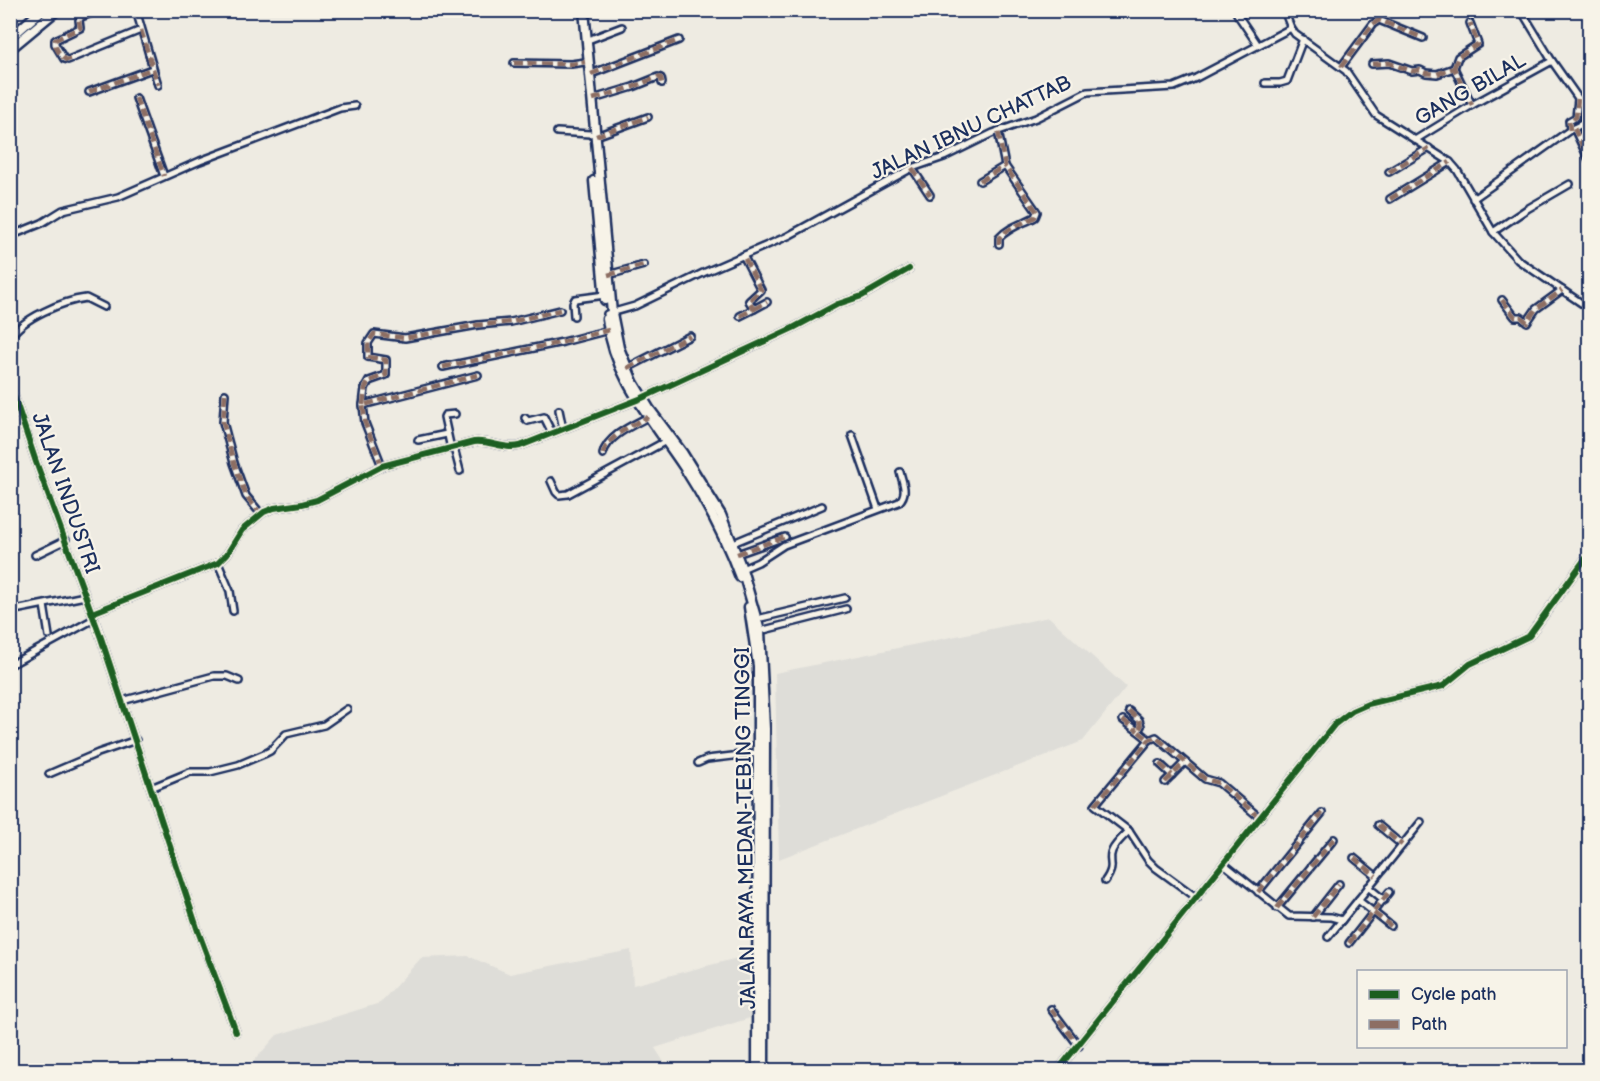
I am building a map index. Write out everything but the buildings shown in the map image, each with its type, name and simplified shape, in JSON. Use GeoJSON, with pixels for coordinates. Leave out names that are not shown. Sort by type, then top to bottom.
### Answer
{"type":"FeatureCollection","features":[{"type":"Feature","properties":{"kind":"highway"},"geometry":{"type":"LineString","coordinates":[[10,38],[42,10]]}},
{"type":"Feature","properties":{"kind":"highway"},"geometry":{"type":"LineString","coordinates":[[10,49],[57,10]]}},
{"type":"Feature","properties":{"kind":"highway","name":"JALAN RAYA MEDAN-TEBING TINGGI"},"geometry":{"type":"LineString","coordinates":[[579,10],[609,275],[609,330],[621,372],[702,484],[721,515],[737,554],[760,631],[765,729],[764,1071]]}},
{"type":"Feature","properties":{"kind":"highway","name":"JALAN RAYA MEDAN-TEBING TINGGI"},"geometry":{"type":"LineString","coordinates":[[584,10],[593,99],[593,135],[604,295],[619,348],[639,399],[648,417],[705,501],[738,573],[749,608],[758,666],[757,1071]]}},
{"type":"Feature","properties":{"kind":"street"},"geometry":{"type":"LineString","coordinates":[[100,10],[81,17],[80,28],[55,40],[55,44],[66,60],[141,30]]}},
{"type":"Feature","properties":{"kind":"street"},"geometry":{"type":"LineString","coordinates":[[136,10],[158,85]]}},
{"type":"Feature","properties":{"kind":"street"},"geometry":{"type":"LineString","coordinates":[[1284,10],[1291,28],[1349,74],[1376,115],[1450,162],[1493,232],[1518,260],[1590,309]]}},
{"type":"Feature","properties":{"kind":"street","name":"GANG BILAL"},"geometry":{"type":"LineString","coordinates":[[1415,140],[1472,105],[1552,61],[1521,10]]}},
{"type":"Feature","properties":{"kind":"street"},"geometry":{"type":"LineString","coordinates":[[1236,14],[1258,45]]}},
{"type":"Feature","properties":{"kind":"street"},"geometry":{"type":"LineString","coordinates":[[1341,67],[1373,24],[1379,20],[1423,38]]}},
{"type":"Feature","properties":{"kind":"street"},"geometry":{"type":"LineString","coordinates":[[1470,23],[1478,44],[1458,57],[1454,68],[1472,105]]}},
{"type":"Feature","properties":{"kind":"street"},"geometry":{"type":"LineString","coordinates":[[588,40],[622,27]]}},
{"type":"Feature","properties":{"kind":"street","name":"JALAN IBNU CHATTAB"},"geometry":{"type":"LineString","coordinates":[[609,313],[635,306],[744,256],[824,218],[912,168],[944,158],[998,131],[1036,118],[1088,92],[1174,87],[1196,78],[1291,28]]}},
{"type":"Feature","properties":{"kind":"street"},"geometry":{"type":"LineString","coordinates":[[1265,83],[1287,81],[1303,39]]}},
{"type":"Feature","properties":{"kind":"street"},"geometry":{"type":"LineString","coordinates":[[591,74],[679,40]]}},
{"type":"Feature","properties":{"kind":"street"},"geometry":{"type":"LineString","coordinates":[[1552,61],[1590,115]]}},
{"type":"Feature","properties":{"kind":"street"},"geometry":{"type":"LineString","coordinates":[[514,63],[571,64],[585,62]]}},
{"type":"Feature","properties":{"kind":"street"},"geometry":{"type":"LineString","coordinates":[[1372,64],[1389,63],[1412,71],[1420,70],[1437,74],[1454,68]]}},
{"type":"Feature","properties":{"kind":"street"},"geometry":{"type":"LineString","coordinates":[[89,92],[152,69]]}},
{"type":"Feature","properties":{"kind":"street"},"geometry":{"type":"LineString","coordinates":[[593,99],[658,77],[661,78],[662,83]]}},
{"type":"Feature","properties":{"kind":"street"},"geometry":{"type":"LineString","coordinates":[[136,98],[164,176]]}},
{"type":"Feature","properties":{"kind":"street"},"geometry":{"type":"LineString","coordinates":[[1578,99],[1576,117],[1568,124],[1590,162]]}},
{"type":"Feature","properties":{"kind":"street"},"geometry":{"type":"LineString","coordinates":[[10,236],[42,223],[63,210],[118,197],[164,176],[304,121],[340,108],[355,106]]}},
{"type":"Feature","properties":{"kind":"street"},"geometry":{"type":"LineString","coordinates":[[557,132],[593,135],[648,117]]}},
{"type":"Feature","properties":{"kind":"street"},"geometry":{"type":"LineString","coordinates":[[1473,199],[1572,129],[1590,120]]}},
{"type":"Feature","properties":{"kind":"street"},"geometry":{"type":"LineString","coordinates":[[998,131],[1005,166],[1032,203],[1037,214],[1011,227],[999,238],[999,244]]}},
{"type":"Feature","properties":{"kind":"street"},"geometry":{"type":"LineString","coordinates":[[1389,172],[1429,148]]}},
{"type":"Feature","properties":{"kind":"street"},"geometry":{"type":"LineString","coordinates":[[1390,199],[1450,162]]}},
{"type":"Feature","properties":{"kind":"street"},"geometry":{"type":"LineString","coordinates":[[917,177],[921,165]]}},
{"type":"Feature","properties":{"kind":"street"},"geometry":{"type":"LineString","coordinates":[[980,181],[1005,166]]}},
{"type":"Feature","properties":{"kind":"street"},"geometry":{"type":"LineString","coordinates":[[912,168],[930,195]]}},
{"type":"Feature","properties":{"kind":"street"},"geometry":{"type":"LineString","coordinates":[[1493,232],[1570,184]]}},
{"type":"Feature","properties":{"kind":"street"},"geometry":{"type":"LineString","coordinates":[[744,256],[761,290],[748,301],[754,309]]}},
{"type":"Feature","properties":{"kind":"street"},"geometry":{"type":"LineString","coordinates":[[609,275],[645,265]]}},
{"type":"Feature","properties":{"kind":"street"},"geometry":{"type":"LineString","coordinates":[[10,665],[93,616],[218,563],[227,554],[242,530],[261,514],[274,508],[317,500],[382,466],[478,441],[504,448],[515,447],[564,429],[639,399],[793,328],[838,304],[862,296],[909,269]]}},
{"type":"Feature","properties":{"kind":"street"},"geometry":{"type":"LineString","coordinates":[[1502,300],[1515,317],[1521,317],[1527,322],[1536,309],[1562,290]]}},
{"type":"Feature","properties":{"kind":"street"},"geometry":{"type":"LineString","coordinates":[[574,316],[575,299],[604,295]]}},
{"type":"Feature","properties":{"kind":"street"},"geometry":{"type":"LineString","coordinates":[[10,338],[24,323],[62,304],[86,298],[104,307]]}},
{"type":"Feature","properties":{"kind":"street"},"geometry":{"type":"LineString","coordinates":[[740,316],[767,302]]}},
{"type":"Feature","properties":{"kind":"street"},"geometry":{"type":"LineString","coordinates":[[382,466],[365,423],[363,405],[365,388],[369,381],[386,375],[386,360],[368,358],[368,343],[374,334],[405,338],[478,325],[511,322],[560,310]]}},
{"type":"Feature","properties":{"kind":"street"},"geometry":{"type":"LineString","coordinates":[[443,367],[609,330]]}},
{"type":"Feature","properties":{"kind":"street"},"geometry":{"type":"LineString","coordinates":[[627,368],[690,336]]}},
{"type":"Feature","properties":{"kind":"street"},"geometry":{"type":"LineString","coordinates":[[363,405],[478,375]]}},
{"type":"Feature","properties":{"kind":"street","name":"JALAN INDUSTRI"},"geometry":{"type":"LineString","coordinates":[[10,384],[136,740],[198,931],[236,1032]]}},
{"type":"Feature","properties":{"kind":"street"},"geometry":{"type":"LineString","coordinates":[[225,393],[223,422],[234,463],[246,496],[261,514]]}},
{"type":"Feature","properties":{"kind":"street"},"geometry":{"type":"LineString","coordinates":[[559,410],[564,429]]}},
{"type":"Feature","properties":{"kind":"street"},"geometry":{"type":"LineString","coordinates":[[455,414],[444,416],[447,434],[460,471]]}},
{"type":"Feature","properties":{"kind":"street"},"geometry":{"type":"LineString","coordinates":[[525,418],[528,422],[544,417],[552,433]]}},
{"type":"Feature","properties":{"kind":"street"},"geometry":{"type":"LineString","coordinates":[[603,454],[606,446],[615,438],[648,417]]}},
{"type":"Feature","properties":{"kind":"street"},"geometry":{"type":"LineString","coordinates":[[417,440],[447,434]]}},
{"type":"Feature","properties":{"kind":"street"},"geometry":{"type":"LineString","coordinates":[[852,435],[878,509]]}},
{"type":"Feature","properties":{"kind":"street"},"geometry":{"type":"LineString","coordinates":[[551,481],[556,492],[560,495],[568,494],[666,441]]}},
{"type":"Feature","properties":{"kind":"street"},"geometry":{"type":"LineString","coordinates":[[742,569],[758,562],[784,545],[899,502],[905,490],[900,472]]}},
{"type":"Feature","properties":{"kind":"street"},"geometry":{"type":"LineString","coordinates":[[733,543],[822,506]]}},
{"type":"Feature","properties":{"kind":"street"},"geometry":{"type":"LineString","coordinates":[[737,554],[785,537]]}},
{"type":"Feature","properties":{"kind":"street"},"geometry":{"type":"LineString","coordinates":[[35,555],[66,540]]}},
{"type":"Feature","properties":{"kind":"street"},"geometry":{"type":"LineString","coordinates":[[1058,1071],[1324,737],[1344,717],[1368,704],[1443,686],[1470,664],[1529,636],[1590,556]]}},
{"type":"Feature","properties":{"kind":"street"},"geometry":{"type":"LineString","coordinates":[[218,563],[230,591],[233,611]]}},
{"type":"Feature","properties":{"kind":"street"},"geometry":{"type":"LineString","coordinates":[[10,595],[13,611],[85,596]]}},
{"type":"Feature","properties":{"kind":"street"},"geometry":{"type":"LineString","coordinates":[[757,619],[845,598]]}},
{"type":"Feature","properties":{"kind":"street"},"geometry":{"type":"LineString","coordinates":[[44,605],[49,636]]}},
{"type":"Feature","properties":{"kind":"street"},"geometry":{"type":"LineString","coordinates":[[760,631],[846,609]]}},
{"type":"Feature","properties":{"kind":"street"},"geometry":{"type":"LineString","coordinates":[[122,701],[214,676],[227,676],[239,681]]}},
{"type":"Feature","properties":{"kind":"street"},"geometry":{"type":"LineString","coordinates":[[151,788],[190,772],[210,772],[256,758],[270,751],[286,734],[324,724],[347,709]]}},
{"type":"Feature","properties":{"kind":"street"},"geometry":{"type":"LineString","coordinates":[[1129,711],[1139,720],[1141,726],[1138,731]]}},
{"type":"Feature","properties":{"kind":"street"},"geometry":{"type":"LineString","coordinates":[[1123,720],[1149,740]]}},
{"type":"Feature","properties":{"kind":"street"},"geometry":{"type":"LineString","coordinates":[[1197,898],[1152,864],[1129,831],[1095,805],[1149,740],[1154,737],[1205,779],[1219,783],[1260,818]]}},
{"type":"Feature","properties":{"kind":"street"},"geometry":{"type":"LineString","coordinates":[[49,774],[136,740]]}},
{"type":"Feature","properties":{"kind":"street"},"geometry":{"type":"LineString","coordinates":[[698,763],[707,759],[758,753]]}},
{"type":"Feature","properties":{"kind":"street"},"geometry":{"type":"LineString","coordinates":[[1165,782],[1184,763]]}},
{"type":"Feature","properties":{"kind":"street"},"geometry":{"type":"LineString","coordinates":[[1160,764],[1172,775]]}},
{"type":"Feature","properties":{"kind":"street"},"geometry":{"type":"LineString","coordinates":[[1258,892],[1322,813]]}},
{"type":"Feature","properties":{"kind":"street"},"geometry":{"type":"LineString","coordinates":[[1328,937],[1421,822]]}},
{"type":"Feature","properties":{"kind":"street"},"geometry":{"type":"LineString","coordinates":[[1378,825],[1402,845]]}},
{"type":"Feature","properties":{"kind":"street"},"geometry":{"type":"LineString","coordinates":[[1105,881],[1112,871],[1111,853],[1129,831]]}},
{"type":"Feature","properties":{"kind":"street"},"geometry":{"type":"LineString","coordinates":[[1277,908],[1334,839]]}},
{"type":"Feature","properties":{"kind":"street"},"geometry":{"type":"LineString","coordinates":[[1354,858],[1376,876]]}},
{"type":"Feature","properties":{"kind":"street"},"geometry":{"type":"LineString","coordinates":[[1224,864],[1277,908],[1293,917],[1342,920]]}},
{"type":"Feature","properties":{"kind":"street"},"geometry":{"type":"LineString","coordinates":[[1313,917],[1339,884]]}},
{"type":"Feature","properties":{"kind":"street"},"geometry":{"type":"LineString","coordinates":[[1368,887],[1384,900]]}},
{"type":"Feature","properties":{"kind":"street"},"geometry":{"type":"LineString","coordinates":[[1349,943],[1389,892]]}},
{"type":"Feature","properties":{"kind":"street"},"geometry":{"type":"LineString","coordinates":[[1358,900],[1391,926]]}},
{"type":"Feature","properties":{"kind":"street"},"geometry":{"type":"LineString","coordinates":[[1051,1009],[1078,1046]]}},
{"type":"Feature","properties":{"kind":"shaded area"},"geometry":{"type":"Polygon","coordinates":[[[1049,617],[1126,687],[1083,741],[779,859],[775,673],[1049,617]]]}},
{"type":"Feature","properties":{"kind":"shaded area"},"geometry":{"type":"Polygon","coordinates":[[[631,950],[633,985],[749,955],[750,1018],[655,1048],[669,1070],[246,1070],[277,1035],[380,1003],[421,958],[468,956],[510,974],[631,950]]]}},
{"type":"Feature","properties":{"kind":"marked path"},"geometry":{"type":"LineString","coordinates":[[70,59],[66,60],[60,54],[55,46],[55,40],[80,28],[81,17],[100,10]]}},
{"type":"Feature","properties":{"kind":"marked path"},"geometry":{"type":"LineString","coordinates":[[1341,67],[1373,24],[1379,20],[1423,38]]}},
{"type":"Feature","properties":{"kind":"marked path"},"geometry":{"type":"LineString","coordinates":[[1454,68],[1458,57],[1478,44],[1470,23]]}},
{"type":"Feature","properties":{"kind":"marked path"},"geometry":{"type":"LineString","coordinates":[[141,30],[158,85]]}},
{"type":"Feature","properties":{"kind":"marked path"},"geometry":{"type":"LineString","coordinates":[[591,74],[679,40]]}},
{"type":"Feature","properties":{"kind":"marked path"},"geometry":{"type":"LineString","coordinates":[[514,63],[571,64],[585,62]]}},
{"type":"Feature","properties":{"kind":"marked path"},"geometry":{"type":"LineString","coordinates":[[1372,64],[1389,63],[1412,71],[1420,70],[1437,74],[1454,68],[1472,105]]}},
{"type":"Feature","properties":{"kind":"marked path"},"geometry":{"type":"LineString","coordinates":[[89,92],[152,69]]}},
{"type":"Feature","properties":{"kind":"marked path"},"geometry":{"type":"LineString","coordinates":[[593,99],[658,77],[661,78],[662,83]]}},
{"type":"Feature","properties":{"kind":"marked path"},"geometry":{"type":"LineString","coordinates":[[136,98],[164,176]]}},
{"type":"Feature","properties":{"kind":"marked path"},"geometry":{"type":"LineString","coordinates":[[1570,130],[1569,121],[1576,117],[1578,99]]}},
{"type":"Feature","properties":{"kind":"marked path"},"geometry":{"type":"LineString","coordinates":[[596,136],[648,117]]}},
{"type":"Feature","properties":{"kind":"marked path"},"geometry":{"type":"LineString","coordinates":[[1574,128],[1590,162]]}},
{"type":"Feature","properties":{"kind":"marked path"},"geometry":{"type":"LineString","coordinates":[[980,181],[1005,166],[998,131]]}},
{"type":"Feature","properties":{"kind":"marked path"},"geometry":{"type":"LineString","coordinates":[[1389,172],[1429,148]]}},
{"type":"Feature","properties":{"kind":"marked path"},"geometry":{"type":"LineString","coordinates":[[1390,199],[1450,162]]}},
{"type":"Feature","properties":{"kind":"marked path"},"geometry":{"type":"LineString","coordinates":[[999,244],[999,238],[1003,234],[1035,217],[1037,212],[1005,166]]}},
{"type":"Feature","properties":{"kind":"marked path"},"geometry":{"type":"LineString","coordinates":[[912,168],[930,195]]}},
{"type":"Feature","properties":{"kind":"marked path"},"geometry":{"type":"LineString","coordinates":[[740,316],[754,309],[749,301],[761,290],[744,257]]}},
{"type":"Feature","properties":{"kind":"marked path"},"geometry":{"type":"LineString","coordinates":[[608,275],[644,265]]}},
{"type":"Feature","properties":{"kind":"marked path"},"geometry":{"type":"LineString","coordinates":[[1502,300],[1515,317],[1521,317],[1527,322],[1536,309],[1562,290]]}},
{"type":"Feature","properties":{"kind":"marked path"},"geometry":{"type":"LineString","coordinates":[[754,309],[767,302]]}},
{"type":"Feature","properties":{"kind":"marked path"},"geometry":{"type":"LineString","coordinates":[[363,405],[365,388],[369,381],[386,375],[386,360],[368,357],[368,343],[374,334],[405,338],[478,325],[511,322],[560,310]]}},
{"type":"Feature","properties":{"kind":"marked path"},"geometry":{"type":"LineString","coordinates":[[443,367],[609,330]]}},
{"type":"Feature","properties":{"kind":"marked path"},"geometry":{"type":"LineString","coordinates":[[627,368],[690,336]]}},
{"type":"Feature","properties":{"kind":"marked path"},"geometry":{"type":"LineString","coordinates":[[382,466],[365,423],[363,405],[478,375]]}},
{"type":"Feature","properties":{"kind":"marked path"},"geometry":{"type":"LineString","coordinates":[[225,394],[223,422],[234,463],[246,496],[261,514]]}},
{"type":"Feature","properties":{"kind":"marked path"},"geometry":{"type":"LineString","coordinates":[[603,454],[615,436],[648,417]]}},
{"type":"Feature","properties":{"kind":"marked path"},"geometry":{"type":"LineString","coordinates":[[737,554],[785,537]]}},
{"type":"Feature","properties":{"kind":"marked path"},"geometry":{"type":"LineString","coordinates":[[1129,711],[1139,720],[1141,726],[1138,731],[1149,740]]}},
{"type":"Feature","properties":{"kind":"marked path"},"geometry":{"type":"LineString","coordinates":[[1123,720],[1138,731]]}},
{"type":"Feature","properties":{"kind":"marked path"},"geometry":{"type":"LineString","coordinates":[[1095,805],[1149,740],[1156,737],[1205,779],[1219,783],[1260,818]]}},
{"type":"Feature","properties":{"kind":"marked path"},"geometry":{"type":"LineString","coordinates":[[1165,782],[1184,763]]}},
{"type":"Feature","properties":{"kind":"marked path"},"geometry":{"type":"LineString","coordinates":[[1160,764],[1172,775]]}},
{"type":"Feature","properties":{"kind":"marked path"},"geometry":{"type":"LineString","coordinates":[[1258,892],[1322,813]]}},
{"type":"Feature","properties":{"kind":"marked path"},"geometry":{"type":"LineString","coordinates":[[1378,825],[1402,845]]}},
{"type":"Feature","properties":{"kind":"marked path"},"geometry":{"type":"LineString","coordinates":[[1277,908],[1334,839]]}},
{"type":"Feature","properties":{"kind":"marked path"},"geometry":{"type":"LineString","coordinates":[[1354,858],[1376,876]]}},
{"type":"Feature","properties":{"kind":"marked path"},"geometry":{"type":"LineString","coordinates":[[1313,917],[1339,884]]}},
{"type":"Feature","properties":{"kind":"marked path"},"geometry":{"type":"LineString","coordinates":[[1349,943],[1389,892]]}},
{"type":"Feature","properties":{"kind":"marked path"},"geometry":{"type":"LineString","coordinates":[[1374,913],[1391,926]]}},
{"type":"Feature","properties":{"kind":"marked path"},"geometry":{"type":"LineString","coordinates":[[1051,1009],[1079,1046]]}},
{"type":"Feature","properties":{"kind":"cycle path"},"geometry":{"type":"LineString","coordinates":[[92,613],[218,563],[227,554],[242,530],[264,512],[317,500],[382,466],[474,442],[508,447],[520,446],[642,398],[793,328],[838,304],[862,296],[909,269]]}},
{"type":"Feature","properties":{"kind":"cycle path"},"geometry":{"type":"LineString","coordinates":[[10,384],[36,462],[101,638],[198,931],[236,1032]]}},
{"type":"Feature","properties":{"kind":"cycle path"},"geometry":{"type":"LineString","coordinates":[[1058,1070],[1335,724],[1352,711],[1368,704],[1443,686],[1470,664],[1529,636],[1585,559],[1590,556]]}}]}
